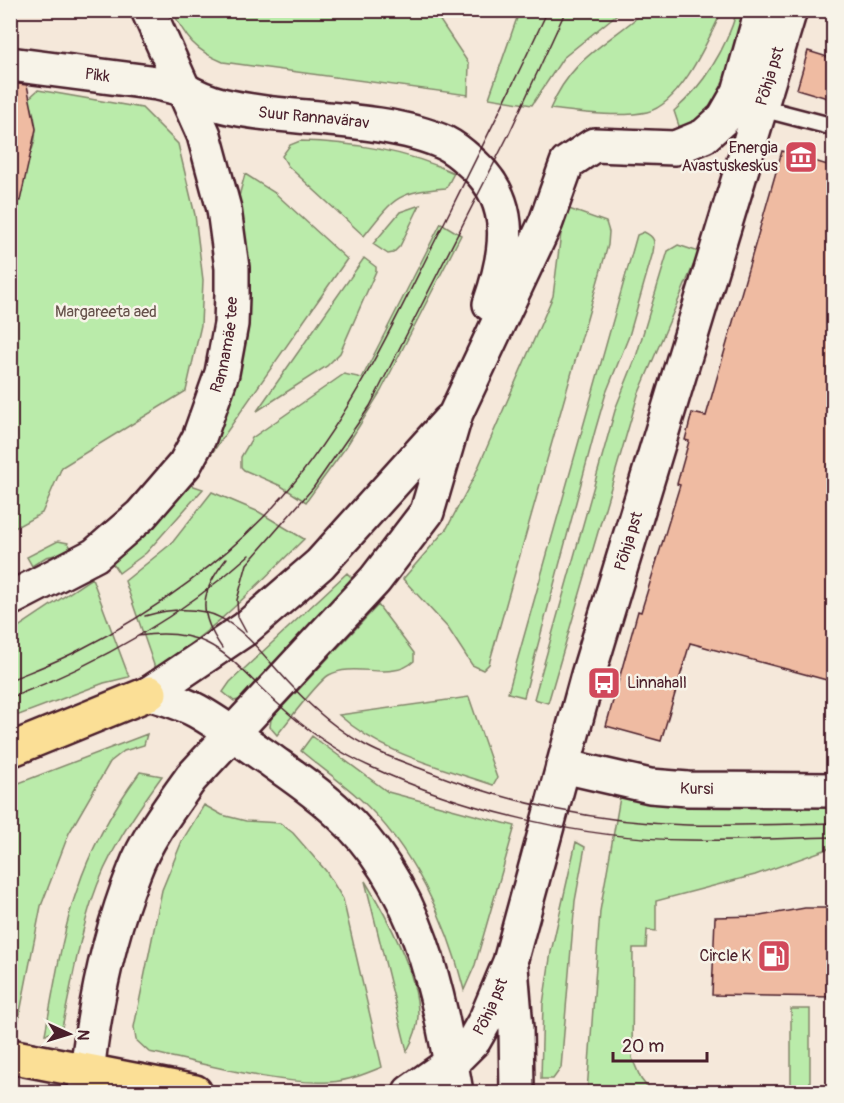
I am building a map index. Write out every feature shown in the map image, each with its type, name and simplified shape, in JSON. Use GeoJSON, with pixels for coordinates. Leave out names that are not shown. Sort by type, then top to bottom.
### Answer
{"type":"FeatureCollection","features":[{"type":"Feature","properties":{"kind":"main road","name":"Rannamäe tee"},"geometry":{"type":"LineString","coordinates":[[10,599],[95,555],[141,515],[185,464],[216,394],[231,324],[232,268],[229,238],[215,172],[204,135],[148,10]]}},
{"type":"Feature","properties":{"kind":"main road"},"geometry":{"type":"LineString","coordinates":[[86,1082],[108,948],[134,870],[173,803],[191,778],[375,580],[427,512],[456,413],[546,222],[567,163],[594,145],[675,148],[704,136],[724,118],[739,93],[762,10]]}},
{"type":"Feature","properties":{"kind":"main road","name":"Põhja pst"},"geometry":{"type":"LineString","coordinates":[[410,1092],[454,1078],[486,1019],[510,962],[563,766],[700,298],[790,10]]}},
{"type":"Feature","properties":{"kind":"main road","name":"Pikk"},"geometry":{"type":"LineString","coordinates":[[10,64],[157,83],[183,89]]}},
{"type":"Feature","properties":{"kind":"main road","name":"Suur Rannavärav"},"geometry":{"type":"LineString","coordinates":[[183,89],[220,106],[389,128],[445,143],[460,152],[487,176],[502,207],[506,227],[505,252],[487,312],[493,338]]}},
{"type":"Feature","properties":{"kind":"main road"},"geometry":{"type":"LineString","coordinates":[[10,750],[150,693],[241,631],[304,579],[456,413]]}},
{"type":"Feature","properties":{"kind":"main road"},"geometry":{"type":"LineString","coordinates":[[150,693],[196,710],[302,780],[340,813],[396,885],[414,921],[432,972],[454,1078]]}},
{"type":"Feature","properties":{"kind":"main road","name":"Kursi"},"geometry":{"type":"LineString","coordinates":[[563,766],[650,786],[687,789],[834,790]]}},
{"type":"Feature","properties":{"kind":"main road"},"geometry":{"type":"LineString","coordinates":[[510,962],[516,1028],[517,1092]]}},
{"type":"Feature","properties":{"kind":"main road"},"geometry":{"type":"LineString","coordinates":[[10,1056],[86,1082],[195,1092]]}},
{"type":"Feature","properties":{"kind":"lane"},"geometry":{"type":"LineString","coordinates":[[761,108],[834,127]]}},
{"type":"Feature","properties":{"kind":"green space"},"geometry":{"type":"Polygon","coordinates":[[[621,10],[563,58],[532,105],[489,98],[518,15],[507,11],[621,10]]]}},
{"type":"Feature","properties":{"kind":"green space"},"geometry":{"type":"Polygon","coordinates":[[[173,11],[449,11],[439,19],[469,64],[468,95],[223,62],[205,53],[192,42],[173,11]]]}},
{"type":"Feature","properties":{"kind":"green space"},"geometry":{"type":"Polygon","coordinates":[[[645,11],[722,11],[692,69],[671,97],[659,107],[636,114],[598,114],[550,109],[559,91],[579,64],[645,11]]]}},
{"type":"Feature","properties":{"kind":"green space"},"geometry":{"type":"Polygon","coordinates":[[[737,11],[755,11],[728,90],[702,118],[680,129],[674,111],[695,90],[713,66],[727,39],[737,11]]]}},
{"type":"Feature","properties":{"kind":"green space","name":"Margareeta aed"},"geometry":{"type":"Polygon","coordinates":[[[38,90],[142,108],[178,144],[195,215],[203,280],[201,325],[186,391],[62,467],[42,513],[11,530],[10,182],[25,163],[34,144],[35,123],[28,99],[38,90]]]}},
{"type":"Feature","properties":{"kind":"green space"},"geometry":{"type":"Polygon","coordinates":[[[300,141],[339,143],[399,153],[454,173],[446,188],[416,192],[398,199],[382,213],[364,236],[288,166],[282,156],[290,145],[300,141]]]}},
{"type":"Feature","properties":{"kind":"green space"},"geometry":{"type":"Polygon","coordinates":[[[245,174],[275,193],[347,259],[210,456],[205,453],[238,200],[245,174]]]}},
{"type":"Feature","properties":{"kind":"green space"},"geometry":{"type":"Polygon","coordinates":[[[420,205],[400,246],[393,253],[388,254],[373,244],[400,212],[420,205]]]}},
{"type":"Feature","properties":{"kind":"green space"},"geometry":{"type":"Polygon","coordinates":[[[569,209],[606,222],[609,232],[608,245],[489,664],[483,670],[472,665],[448,628],[403,579],[447,528],[474,477],[553,296],[561,233],[569,209]]]}},
{"type":"Feature","properties":{"kind":"green space"},"geometry":{"type":"Polygon","coordinates":[[[441,223],[461,235],[381,391],[346,447],[306,502],[281,486],[244,470],[241,467],[241,457],[252,438],[344,374],[362,378],[441,223]]]}},
{"type":"Feature","properties":{"kind":"green space"},"geometry":{"type":"Polygon","coordinates":[[[644,232],[653,240],[653,252],[629,336],[606,393],[524,697],[508,693],[637,235],[644,232]]]}},
{"type":"Feature","properties":{"kind":"green space"},"geometry":{"type":"Polygon","coordinates":[[[678,245],[699,252],[638,395],[548,703],[534,699],[616,407],[636,357],[668,251],[678,245]]]}},
{"type":"Feature","properties":{"kind":"green space"},"geometry":{"type":"Polygon","coordinates":[[[364,258],[376,267],[376,271],[340,353],[327,366],[257,411],[364,258]]]}},
{"type":"Feature","properties":{"kind":"green space"},"geometry":{"type":"Polygon","coordinates":[[[185,483],[203,489],[146,553],[119,573],[111,561],[185,483]]]}},
{"type":"Feature","properties":{"kind":"green space"},"geometry":{"type":"Polygon","coordinates":[[[212,492],[259,512],[304,539],[215,624],[176,655],[155,668],[125,581],[172,543],[212,492]]]}},
{"type":"Feature","properties":{"kind":"green space"},"geometry":{"type":"Polygon","coordinates":[[[58,541],[68,543],[73,551],[46,557],[32,566],[27,557],[58,541]]]}},
{"type":"Feature","properties":{"kind":"green space"},"geometry":{"type":"Polygon","coordinates":[[[347,573],[353,579],[243,699],[234,701],[223,692],[230,682],[347,573]]]}},
{"type":"Feature","properties":{"kind":"green space"},"geometry":{"type":"Polygon","coordinates":[[[92,578],[129,677],[104,683],[11,718],[11,632],[92,578]]]}},
{"type":"Feature","properties":{"kind":"green space"},"geometry":{"type":"Polygon","coordinates":[[[378,605],[414,653],[414,661],[395,670],[350,670],[329,675],[310,694],[277,735],[270,727],[271,719],[378,605]]]}},
{"type":"Feature","properties":{"kind":"green space"},"geometry":{"type":"Polygon","coordinates":[[[469,697],[497,778],[493,785],[393,750],[374,740],[339,715],[469,697]]]}},
{"type":"Feature","properties":{"kind":"green space"},"geometry":{"type":"Polygon","coordinates":[[[147,734],[144,745],[124,751],[110,762],[69,833],[41,906],[17,1028],[11,1027],[11,786],[147,734]]]}},
{"type":"Feature","properties":{"kind":"green space"},"geometry":{"type":"Polygon","coordinates":[[[312,736],[388,792],[515,826],[475,965],[464,990],[448,938],[425,886],[411,862],[378,817],[345,786],[301,751],[312,736]]]}},
{"type":"Feature","properties":{"kind":"green space"},"geometry":{"type":"Polygon","coordinates":[[[140,772],[162,776],[132,820],[105,867],[83,931],[62,1027],[58,1032],[45,1034],[67,924],[83,874],[104,829],[140,772]]]}},
{"type":"Feature","properties":{"kind":"green space"},"geometry":{"type":"Polygon","coordinates":[[[620,797],[666,804],[833,805],[833,847],[755,875],[656,901],[656,931],[647,930],[646,948],[633,948],[632,1058],[641,1079],[651,1092],[587,1092],[600,911],[620,797]]]}},
{"type":"Feature","properties":{"kind":"green space"},"geometry":{"type":"Polygon","coordinates":[[[204,805],[222,815],[246,821],[280,823],[293,833],[326,871],[343,899],[382,1067],[356,1077],[330,1082],[286,1080],[149,1052],[136,1040],[134,1027],[162,890],[182,841],[204,805]]]}},
{"type":"Feature","properties":{"kind":"green space"},"geometry":{"type":"Polygon","coordinates":[[[576,842],[585,847],[575,901],[561,1068],[553,1079],[541,1079],[543,1004],[551,952],[576,842]]]}},
{"type":"Feature","properties":{"kind":"green space"},"geometry":{"type":"Polygon","coordinates":[[[365,881],[400,946],[413,982],[418,1021],[407,1051],[365,881]]]}},
{"type":"Feature","properties":{"kind":"green space"},"geometry":{"type":"Polygon","coordinates":[[[791,1009],[810,1009],[810,1092],[791,1092],[791,1009]]]}},
{"type":"Feature","properties":{"kind":"building"},"geometry":{"type":"Polygon","coordinates":[[[808,51],[834,59],[834,100],[797,89],[808,51]]]}},
{"type":"Feature","properties":{"kind":"building"},"geometry":{"type":"Polygon","coordinates":[[[10,83],[27,85],[36,129],[20,201],[10,200],[10,83]]]}},
{"type":"Feature","properties":{"kind":"building"},"geometry":{"type":"Polygon","coordinates":[[[782,151],[834,167],[834,682],[690,643],[661,741],[606,726],[638,611],[641,612],[680,485],[677,484],[689,441],[685,440],[692,413],[706,416],[782,151]]]}},
{"type":"Feature","properties":{"kind":"building","name":"Circle K"},"geometry":{"type":"Polygon","coordinates":[[[805,908],[834,908],[834,997],[712,995],[715,917],[760,916],[805,908]]]}},
{"type":"Feature","properties":{"kind":"tram line"},"geometry":{"type":"LineString","coordinates":[[10,680],[64,658],[108,635],[163,601],[239,541],[262,519],[306,468],[346,409],[381,347],[548,10]]}},
{"type":"Feature","properties":{"kind":"tram line"},"geometry":{"type":"LineString","coordinates":[[246,632],[238,617],[237,600],[247,564],[313,488],[370,406],[509,134],[566,10]]}},
{"type":"Feature","properties":{"kind":"tram line"},"geometry":{"type":"LineString","coordinates":[[10,698],[74,670],[136,637],[194,599],[249,555]]}},
{"type":"Feature","properties":{"kind":"tram line"},"geometry":{"type":"LineString","coordinates":[[222,648],[208,624],[205,602],[211,581],[227,558]]}},
{"type":"Feature","properties":{"kind":"tram line"},"geometry":{"type":"LineString","coordinates":[[145,616],[172,610],[194,610],[230,623],[245,635],[307,702],[355,739],[396,759],[490,793],[555,809],[655,823],[688,825],[834,823]]}},
{"type":"Feature","properties":{"kind":"tram line"},"geometry":{"type":"LineString","coordinates":[[138,636],[163,634],[202,641],[231,660],[298,721],[321,739],[346,754],[407,783],[485,809],[567,828],[648,838],[724,840],[834,837]]}},
{"type":"Feature","properties":{"kind":"place","name":"Energia Avastuskeskus"},"geometry":{"type":"Point","coordinates":[801,157]}},
{"type":"Feature","properties":{"kind":"place","name":"Linnahall"},"geometry":{"type":"Point","coordinates":[604,683]}},
{"type":"Feature","properties":{"kind":"place","name":"Circle K"},"geometry":{"type":"Point","coordinates":[774,956]}}]}
